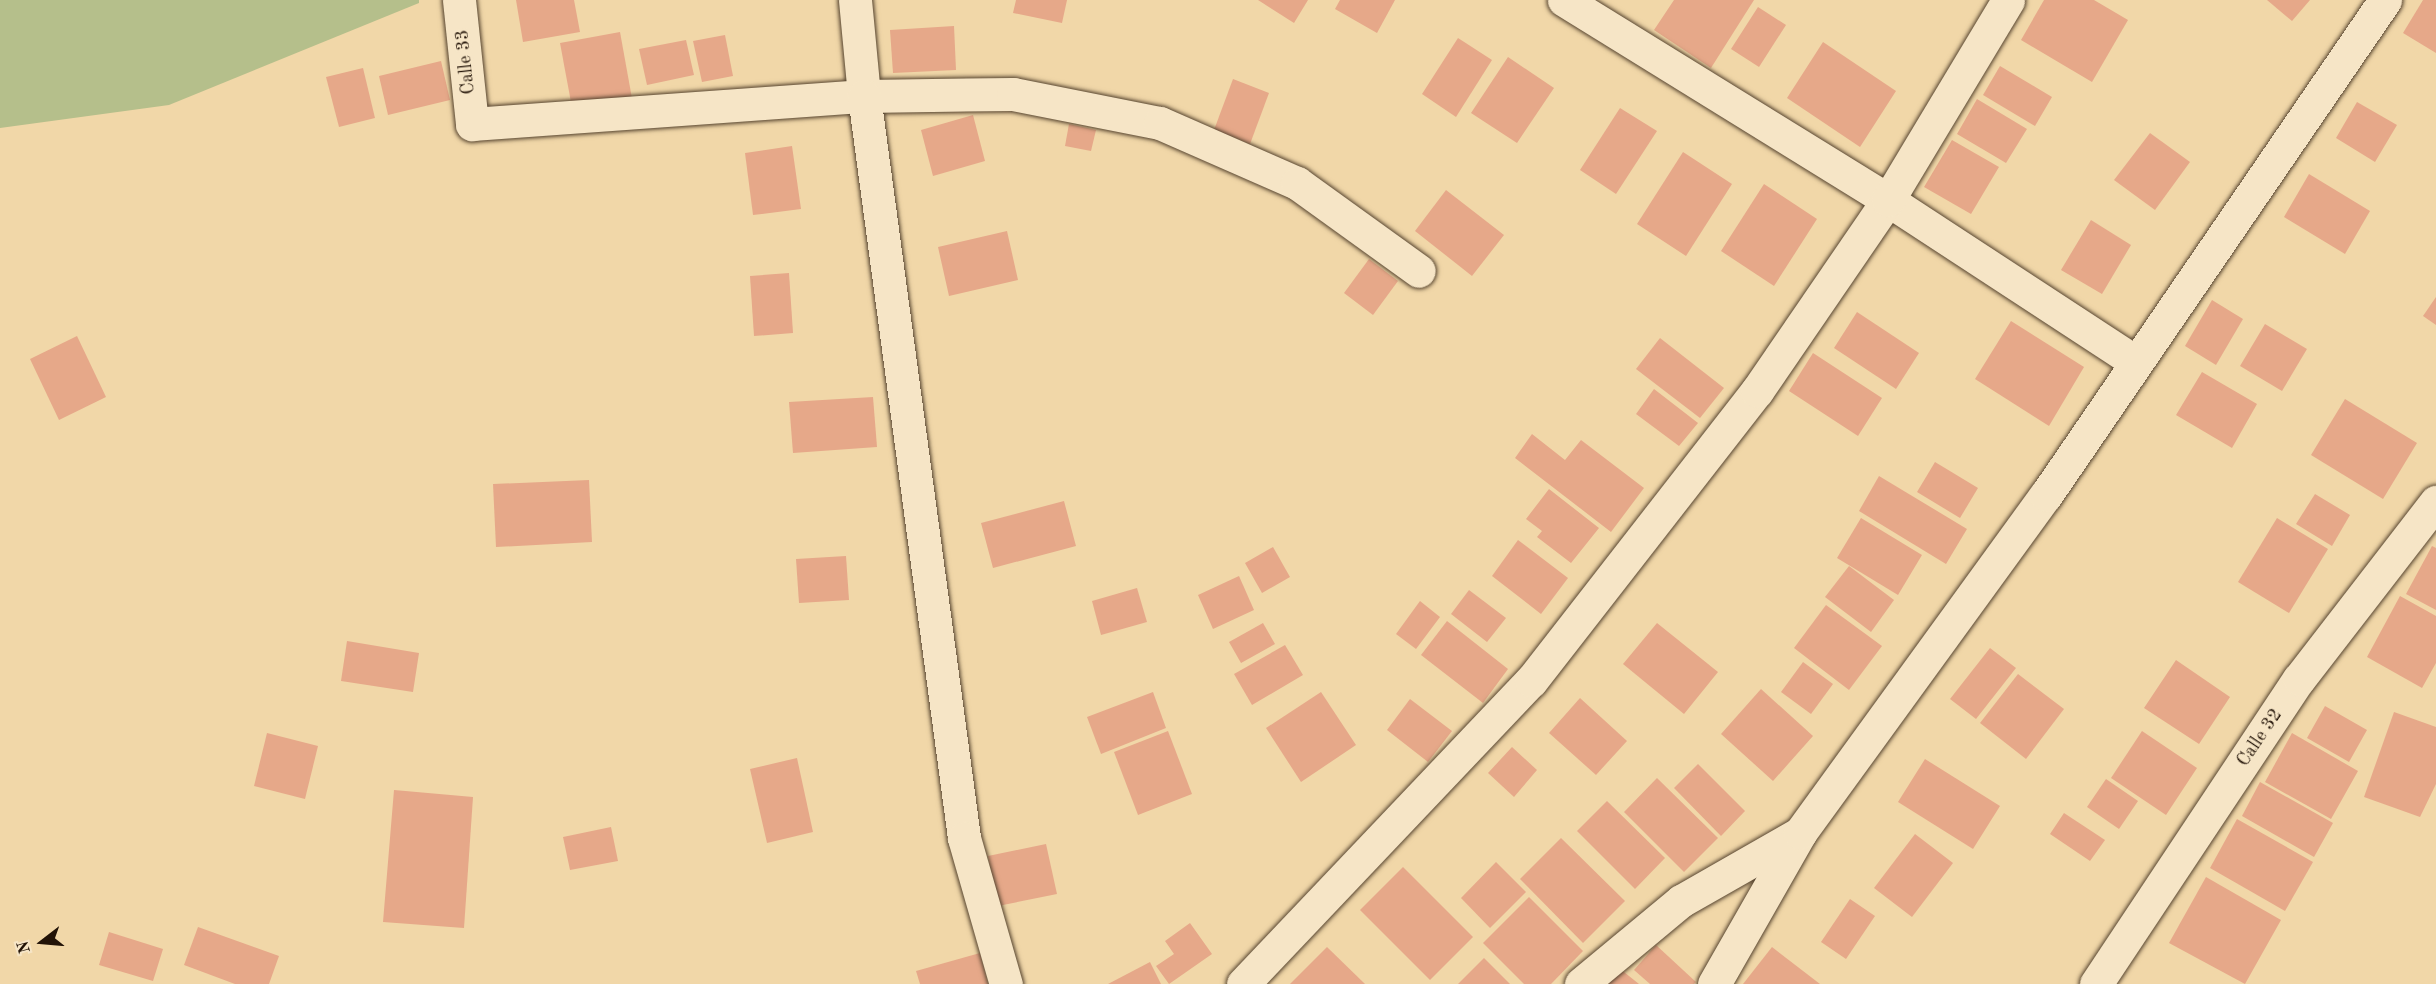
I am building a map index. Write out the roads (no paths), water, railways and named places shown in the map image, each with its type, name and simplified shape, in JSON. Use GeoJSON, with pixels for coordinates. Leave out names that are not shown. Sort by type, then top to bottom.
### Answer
{"type":"FeatureCollection","features":[{"type":"Feature","properties":{"kind":"street","name":"Calle 33"},"geometry":{"type":"LineString","coordinates":[[459,0],[472,124],[864,96]]}},
{"type":"Feature","properties":{"kind":"street"},"geometry":{"type":"LineString","coordinates":[[855,0],[864,96],[964,838],[1006,984]]}},
{"type":"Feature","properties":{"kind":"street"},"geometry":{"type":"LineString","coordinates":[[1564,0],[1888,200],[2134,361]]}},
{"type":"Feature","properties":{"kind":"street"},"geometry":{"type":"LineString","coordinates":[[1243,984],[1531,681],[1757,391],[1888,200],[2008,0]]}},
{"type":"Feature","properties":{"kind":"street"},"geometry":{"type":"LineString","coordinates":[[1714,984],[1800,833],[2046,495],[2134,361],[2385,0]]}},
{"type":"Feature","properties":{"kind":"street"},"geometry":{"type":"LineString","coordinates":[[864,96],[1013,94],[1160,123],[1297,183],[1419,271]]}},
{"type":"Feature","properties":{"kind":"street","name":"Calle 32"},"geometry":{"type":"LineString","coordinates":[[2096,984],[2299,679],[2436,502]]}},
{"type":"Feature","properties":{"kind":"street"},"geometry":{"type":"LineString","coordinates":[[1581,984],[1681,901],[1800,833]]}}]}
